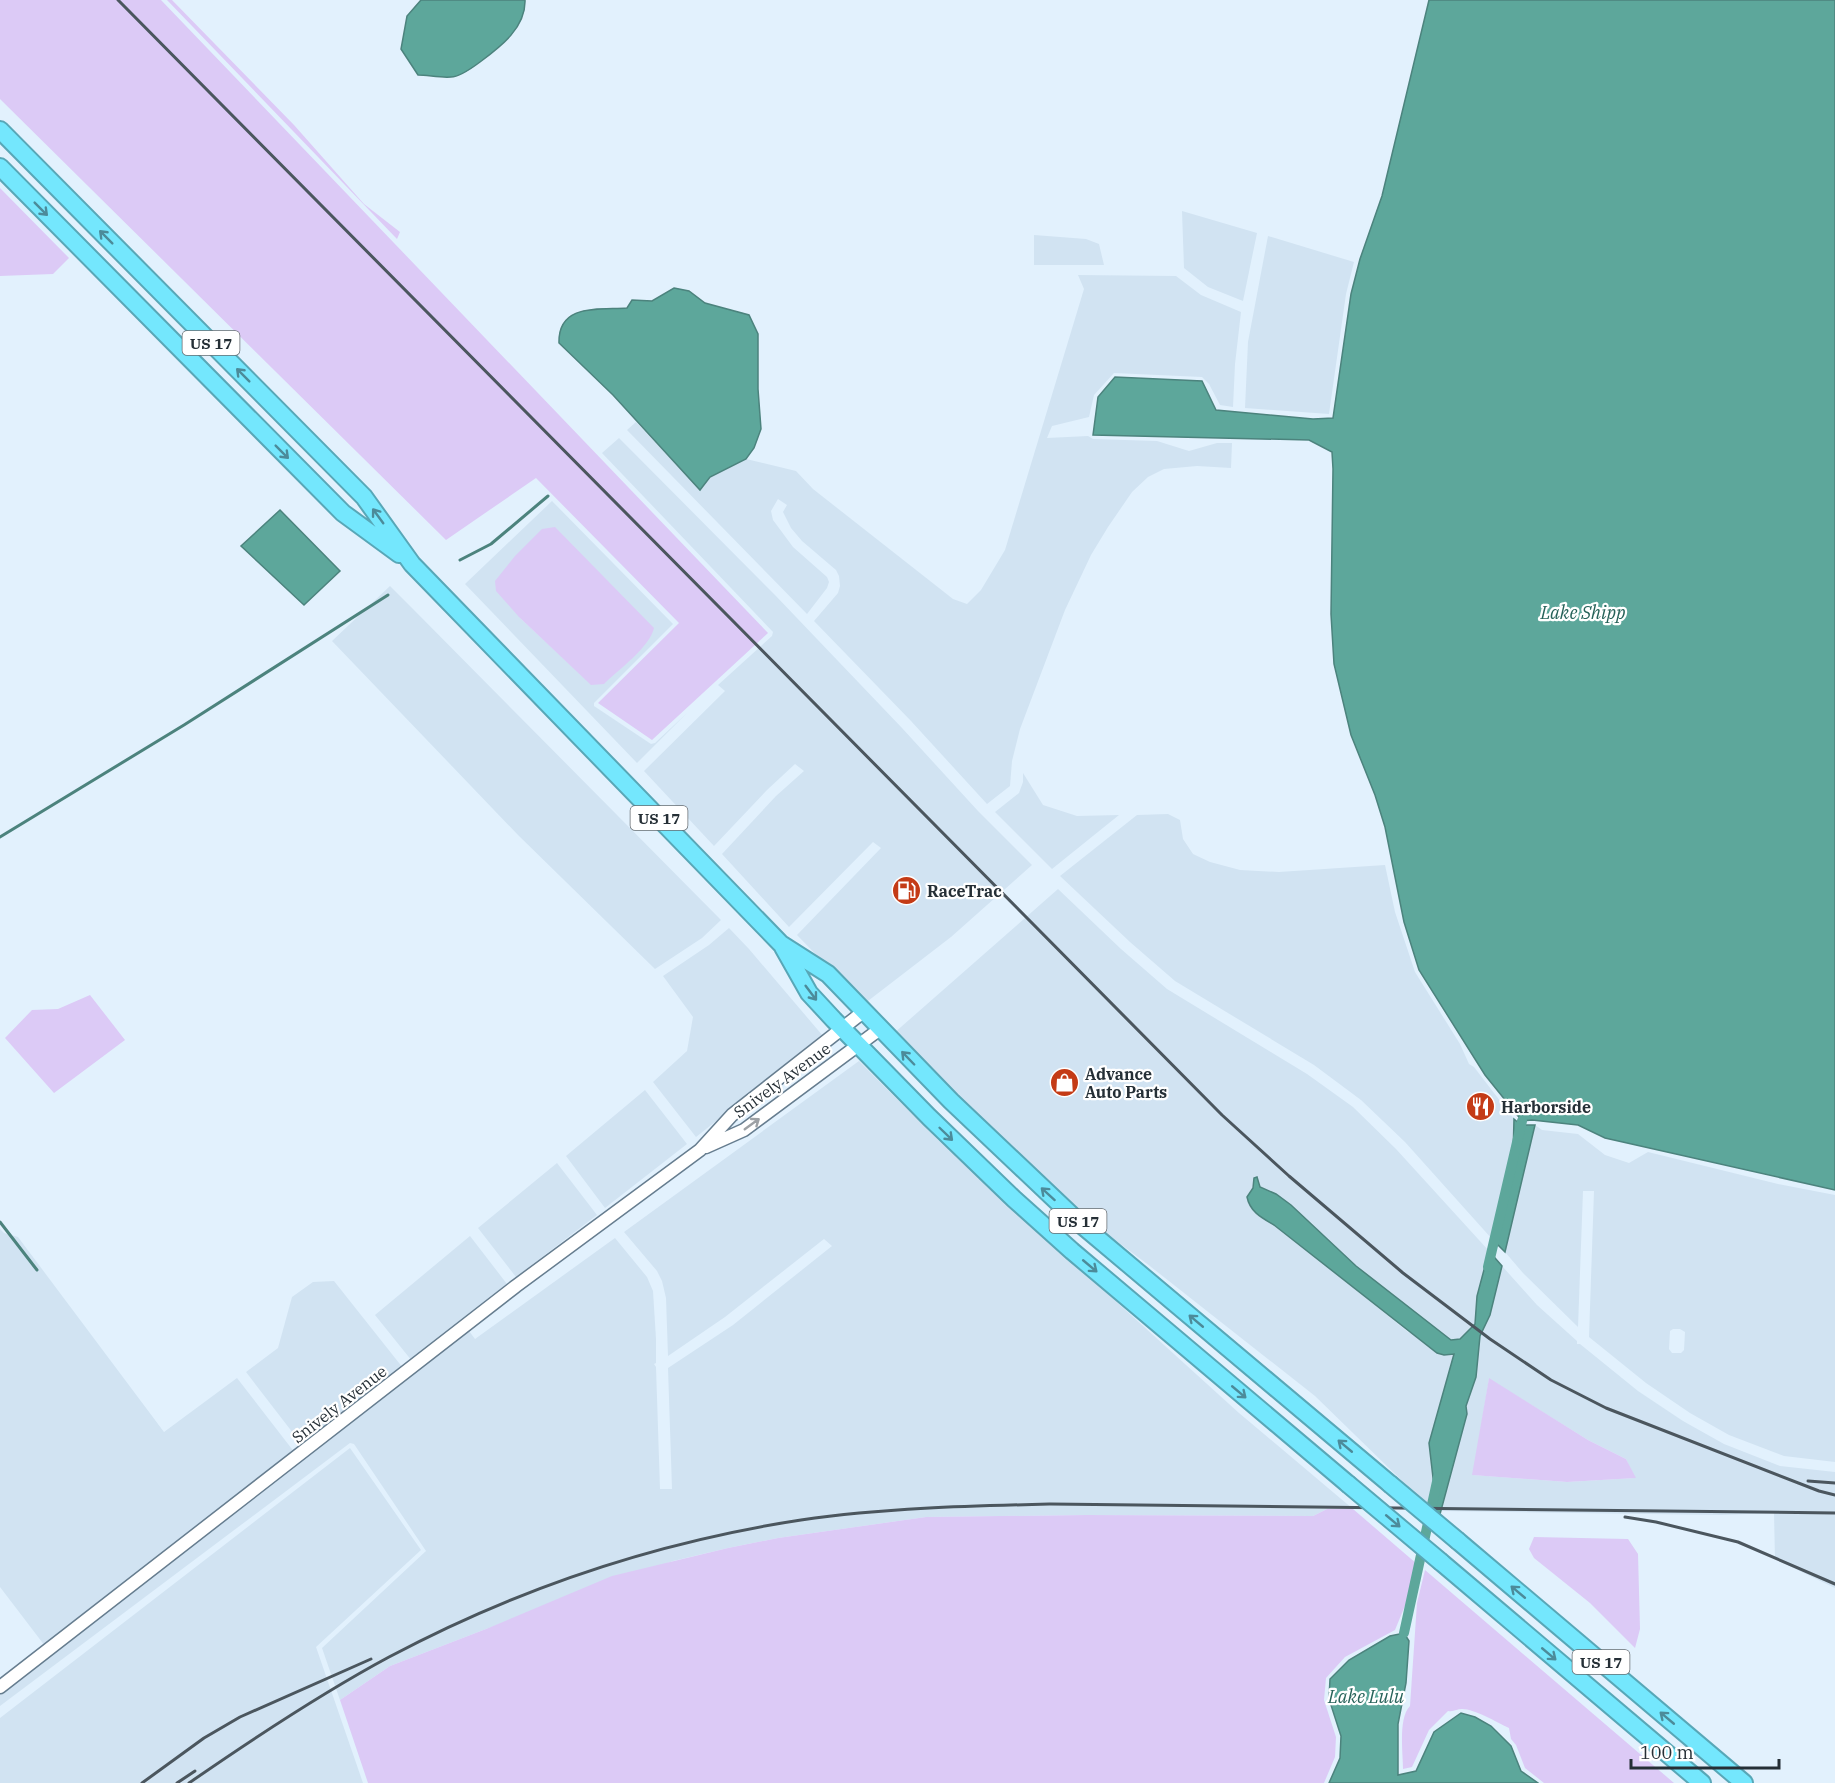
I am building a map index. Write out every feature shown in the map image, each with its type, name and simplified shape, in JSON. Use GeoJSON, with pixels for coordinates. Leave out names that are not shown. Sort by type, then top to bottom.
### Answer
{"type":"FeatureCollection","features":[{"type":"Feature","properties":{"kind":"highway","name":"US 17"},"geometry":{"type":"LineString","coordinates":[[0,130],[364,497],[412,564],[781,944],[828,974],[963,1114],[1083,1226],[1744,1783]]}},
{"type":"Feature","properties":{"kind":"highway","name":"US 17"},"geometry":{"type":"LineString","coordinates":[[0,167],[343,513],[412,564]]}},
{"type":"Feature","properties":{"kind":"highway","name":"US 17"},"geometry":{"type":"LineString","coordinates":[[781,944],[809,993],[858,1045],[1014,1199],[1072,1251],[1702,1783]]}},
{"type":"Feature","properties":{"kind":"main road","name":"Snively Avenue"},"geometry":{"type":"LineString","coordinates":[[0,1687],[516,1286],[700,1150],[732,1115],[863,1012]]}},
{"type":"Feature","properties":{"kind":"main road","name":"Snively Avenue"},"geometry":{"type":"LineString","coordinates":[[700,1150],[744,1130],[880,1029]]}},
{"type":"Feature","properties":{"kind":"shaded area"},"geometry":{"type":"Polygon","coordinates":[[[0,0],[161,0],[768,633],[652,740],[598,703],[679,623],[536,478],[446,540],[0,99],[0,0]]]}},
{"type":"Feature","properties":{"kind":"shaded area"},"geometry":{"type":"Polygon","coordinates":[[[167,0],[172,0],[294,125],[364,204],[400,232],[397,239],[167,0]]]}},
{"type":"Feature","properties":{"kind":"shaded area"},"geometry":{"type":"Polygon","coordinates":[[[0,188],[69,258],[53,274],[0,276],[0,188]]]}},
{"type":"Feature","properties":{"kind":"shaded area"},"geometry":{"type":"Polygon","coordinates":[[[1182,211],[1257,233],[1243,301],[1208,287],[1184,268],[1182,211]]]}},
{"type":"Feature","properties":{"kind":"shaded area"},"geometry":{"type":"Polygon","coordinates":[[[1034,235],[1086,239],[1099,244],[1104,265],[1034,265],[1034,235]]]}},
{"type":"Feature","properties":{"kind":"shaded area"},"geometry":{"type":"Polygon","coordinates":[[[1268,236],[1354,262],[1346,294],[1329,414],[1245,408],[1248,342],[1268,236]]]}},
{"type":"Feature","properties":{"kind":"shaded area"},"geometry":{"type":"Polygon","coordinates":[[[1078,275],[1176,276],[1201,295],[1241,312],[1233,407],[1220,405],[1209,384],[1202,377],[1114,373],[1094,395],[1089,417],[1052,426],[1047,438],[1088,436],[1093,439],[1157,441],[1189,451],[1217,443],[1232,443],[1231,468],[1197,466],[1164,469],[1148,477],[1132,492],[1091,555],[1065,610],[1020,729],[1012,761],[1010,786],[987,804],[814,621],[838,593],[839,576],[836,570],[802,541],[791,528],[783,512],[787,505],[778,499],[771,511],[773,520],[793,547],[827,577],[829,582],[807,614],[627,430],[636,422],[700,490],[710,477],[746,459],[796,471],[813,489],[953,599],[967,604],[981,590],[1005,550],[1084,289],[1078,275]]]}},
{"type":"Feature","properties":{"kind":"shaded area"},"geometry":{"type":"Polygon","coordinates":[[[619,438],[775,595],[978,811],[1032,865],[951,937],[864,1004],[797,935],[881,848],[873,842],[789,927],[722,854],[776,796],[804,771],[795,764],[714,846],[644,771],[725,691],[718,685],[772,636],[773,632],[602,453],[619,438]]]}},
{"type":"Feature","properties":{"kind":"shaded area"},"geometry":{"type":"Polygon","coordinates":[[[552,501],[673,624],[594,703],[594,706],[651,744],[655,743],[687,713],[637,763],[465,584],[552,501]],[[519,617],[591,684],[604,684],[519,617]]]}},
{"type":"Feature","properties":{"kind":"shaded area"},"geometry":{"type":"Polygon","coordinates":[[[555,527],[654,628],[646,643],[633,658],[604,684],[591,685],[519,617],[496,591],[495,581],[515,556],[542,529],[555,527]]]}},
{"type":"Feature","properties":{"kind":"shaded area"},"geometry":{"type":"Polygon","coordinates":[[[390,586],[721,920],[702,938],[655,969],[518,835],[332,641],[390,586]]]}},
{"type":"Feature","properties":{"kind":"shaded area"},"geometry":{"type":"Polygon","coordinates":[[[1023,773],[1043,805],[1077,816],[1119,815],[1052,869],[995,812],[1019,793],[1023,773]]]}},
{"type":"Feature","properties":{"kind":"shaded area"},"geometry":{"type":"Polygon","coordinates":[[[1168,814],[1180,820],[1183,839],[1193,854],[1210,862],[1240,870],[1279,872],[1385,865],[1395,912],[1415,972],[1460,1044],[1469,1064],[1474,1067],[1514,1119],[1513,1157],[1504,1206],[1497,1217],[1492,1239],[1405,1142],[1361,1100],[1314,1065],[1175,981],[1060,876],[1137,815],[1168,814]]]}},
{"type":"Feature","properties":{"kind":"shaded area"},"geometry":{"type":"Polygon","coordinates":[[[1058,889],[1167,989],[1307,1074],[1353,1107],[1396,1149],[1489,1251],[1477,1296],[1475,1324],[1460,1339],[1451,1340],[1356,1266],[1291,1205],[1276,1194],[1260,1187],[1259,1181],[1250,1191],[1257,1215],[1274,1225],[1408,1332],[1455,1353],[1429,1443],[1435,1495],[1432,1510],[1315,1396],[1146,1263],[1073,1209],[893,1034],[1058,889]]]}},
{"type":"Feature","properties":{"kind":"shaded area"},"geometry":{"type":"Polygon","coordinates":[[[729,928],[823,1036],[696,1137],[653,1082],[687,1051],[693,1017],[663,976],[709,945],[729,928]]]}},
{"type":"Feature","properties":{"kind":"shaded area"},"geometry":{"type":"Polygon","coordinates":[[[90,995],[125,1040],[54,1093],[5,1038],[32,1010],[58,1009],[90,995]]]}},
{"type":"Feature","properties":{"kind":"shaded area"},"geometry":{"type":"Polygon","coordinates":[[[859,1061],[938,1140],[1239,1413],[1353,1509],[1327,1509],[1313,1516],[926,1517],[778,1538],[673,1561],[486,1629],[390,1666],[340,1700],[322,1648],[426,1551],[354,1444],[350,1443],[0,1706],[0,1694],[469,1331],[475,1339],[615,1238],[647,1277],[653,1291],[660,1489],[672,1489],[668,1368],[733,1325],[832,1246],[824,1239],[725,1317],[668,1356],[666,1298],[662,1281],[657,1271],[624,1232],[859,1061]]]}},
{"type":"Feature","properties":{"kind":"shaded area"},"geometry":{"type":"Polygon","coordinates":[[[645,1090],[687,1144],[605,1208],[566,1156],[645,1090]]]}},
{"type":"Feature","properties":{"kind":"shaded area"},"geometry":{"type":"Polygon","coordinates":[[[1535,1125],[1542,1130],[1578,1134],[1605,1155],[1629,1163],[1648,1152],[1778,1184],[1835,1195],[1835,1462],[1784,1456],[1729,1435],[1690,1413],[1646,1383],[1589,1337],[1594,1191],[1583,1191],[1578,1327],[1505,1252],[1535,1125]],[[1680,1329],[1670,1331],[1669,1349],[1672,1353],[1681,1353],[1684,1350],[1685,1332],[1680,1329]]]}},
{"type":"Feature","properties":{"kind":"shaded area"},"geometry":{"type":"Polygon","coordinates":[[[557,1163],[597,1215],[516,1277],[478,1228],[557,1163]]]}},
{"type":"Feature","properties":{"kind":"shaded area"},"geometry":{"type":"Polygon","coordinates":[[[0,1229],[4,1233],[18,1237],[164,1432],[237,1378],[295,1453],[45,1646],[0,1587],[0,1229]]]}},
{"type":"Feature","properties":{"kind":"shaded area"},"geometry":{"type":"Polygon","coordinates":[[[470,1236],[507,1284],[412,1361],[375,1315],[470,1236]]]}},
{"type":"Feature","properties":{"kind":"shaded area"},"geometry":{"type":"Polygon","coordinates":[[[1502,1266],[1537,1305],[1577,1341],[1577,1344],[1580,1344],[1638,1391],[1683,1421],[1724,1444],[1780,1466],[1835,1472],[1835,1588],[1775,1559],[1774,1513],[1721,1515],[1441,1511],[1467,1414],[1466,1406],[1476,1377],[1480,1336],[1490,1315],[1502,1266]],[[1489,1379],[1473,1475],[1567,1482],[1635,1478],[1626,1459],[1588,1440],[1489,1379]]]}},
{"type":"Feature","properties":{"kind":"shaded area"},"geometry":{"type":"Polygon","coordinates":[[[334,1281],[403,1368],[303,1446],[246,1372],[278,1348],[292,1297],[313,1282],[334,1281]]]}},
{"type":"Feature","properties":{"kind":"shaded area"},"geometry":{"type":"Polygon","coordinates":[[[1489,1378],[1588,1440],[1626,1459],[1636,1478],[1567,1482],[1472,1475],[1489,1378]]]}},
{"type":"Feature","properties":{"kind":"shaded area"},"geometry":{"type":"Polygon","coordinates":[[[350,1448],[421,1550],[316,1647],[363,1783],[0,1783],[0,1718],[350,1448]]]}},
{"type":"Feature","properties":{"kind":"shaded area"},"geometry":{"type":"Polygon","coordinates":[[[1327,1509],[1353,1509],[1417,1564],[1409,1596],[1395,1630],[1345,1657],[1326,1678],[1324,1700],[1336,1737],[1335,1757],[1324,1783],[368,1783],[340,1700],[390,1666],[612,1576],[778,1538],[926,1517],[1313,1516],[1327,1509]]]}},
{"type":"Feature","properties":{"kind":"shaded area"},"geometry":{"type":"Polygon","coordinates":[[[1534,1537],[1628,1539],[1638,1554],[1640,1629],[1635,1648],[1590,1603],[1534,1558],[1529,1549],[1534,1537]]]}},
{"type":"Feature","properties":{"kind":"shaded area"},"geometry":{"type":"Polygon","coordinates":[[[1425,1570],[1674,1783],[1544,1783],[1525,1768],[1516,1745],[1511,1739],[1509,1728],[1479,1713],[1462,1709],[1448,1711],[1429,1730],[1412,1767],[1403,1769],[1403,1727],[1406,1711],[1410,1706],[1417,1603],[1425,1570]]]}},
{"type":"Feature","properties":{"kind":"water"},"geometry":{"type":"Polygon","coordinates":[[[421,0],[525,0],[521,19],[503,43],[466,72],[455,77],[447,77],[418,75],[401,49],[407,16],[421,0]]]}},
{"type":"Feature","properties":{"kind":"water","name":"Lake Shipp"},"geometry":{"type":"Polygon","coordinates":[[[1429,0],[1835,0],[1835,1190],[1605,1138],[1578,1125],[1522,1121],[1485,1075],[1419,970],[1404,922],[1385,827],[1351,735],[1334,664],[1331,614],[1332,452],[1309,440],[1093,435],[1098,397],[1115,377],[1202,381],[1216,410],[1313,419],[1333,418],[1351,294],[1360,259],[1382,196],[1429,0]]]}},
{"type":"Feature","properties":{"kind":"water"},"geometry":{"type":"Polygon","coordinates":[[[674,288],[689,291],[705,303],[749,315],[758,334],[761,429],[754,448],[746,459],[710,477],[700,490],[613,395],[559,343],[560,330],[565,321],[573,315],[593,309],[627,308],[632,300],[652,301],[674,288]]]}},
{"type":"Feature","properties":{"kind":"water"},"geometry":{"type":"Polygon","coordinates":[[[280,510],[340,571],[304,605],[241,546],[280,510]]]}},
{"type":"Feature","properties":{"kind":"water"},"geometry":{"type":"Polygon","coordinates":[[[1514,1119],[1521,1125],[1535,1125],[1505,1252],[1492,1239],[1497,1217],[1504,1206],[1513,1157],[1514,1119]]]}},
{"type":"Feature","properties":{"kind":"water"},"geometry":{"type":"Polygon","coordinates":[[[1257,1177],[1260,1187],[1276,1194],[1291,1205],[1356,1266],[1451,1340],[1460,1339],[1475,1324],[1477,1296],[1489,1251],[1502,1266],[1490,1315],[1480,1336],[1476,1377],[1466,1406],[1467,1414],[1439,1518],[1431,1511],[1435,1495],[1429,1443],[1454,1354],[1437,1353],[1257,1214],[1247,1197],[1253,1188],[1254,1178],[1257,1177]]]}},
{"type":"Feature","properties":{"kind":"water","name":"Lake Lulu"},"geometry":{"type":"Polygon","coordinates":[[[1404,1633],[1409,1641],[1406,1683],[1398,1724],[1398,1775],[1416,1771],[1434,1732],[1461,1713],[1475,1717],[1491,1726],[1511,1746],[1521,1771],[1538,1783],[1329,1783],[1340,1758],[1341,1736],[1329,1699],[1330,1679],[1349,1660],[1390,1636],[1404,1633]]]}},
{"type":"Feature","properties":{"kind":"waterway"},"geometry":{"type":"LineString","coordinates":[[460,560],[491,544],[548,496]]}},
{"type":"Feature","properties":{"kind":"waterway"},"geometry":{"type":"LineString","coordinates":[[0,837],[184,725],[388,595]]}},
{"type":"Feature","properties":{"kind":"waterway"},"geometry":{"type":"LineString","coordinates":[[1488,1267],[1522,1121]]}},
{"type":"Feature","properties":{"kind":"waterway"},"geometry":{"type":"LineString","coordinates":[[0,1222],[37,1270]]}},
{"type":"Feature","properties":{"kind":"waterway"},"geometry":{"type":"LineString","coordinates":[[1404,1633],[1438,1477]]}},
{"type":"Feature","properties":{"kind":"railway"},"geometry":{"type":"LineString","coordinates":[[118,0],[1222,1115],[1289,1176],[1403,1273],[1490,1339],[1551,1380],[1606,1408],[1819,1491],[1835,1495]]}},
{"type":"Feature","properties":{"kind":"railway"},"geometry":{"type":"LineString","coordinates":[[1808,1481],[1835,1483]]}},
{"type":"Feature","properties":{"kind":"railway"},"geometry":{"type":"LineString","coordinates":[[189,1783],[338,1686],[438,1632],[487,1610],[589,1571],[641,1555],[747,1529],[801,1520],[894,1510],[1050,1504],[1835,1513]]}},
{"type":"Feature","properties":{"kind":"railway"},"geometry":{"type":"LineString","coordinates":[[1625,1517],[1656,1522],[1738,1542],[1835,1584]]}},
{"type":"Feature","properties":{"kind":"railway"},"geometry":{"type":"LineString","coordinates":[[142,1783],[204,1738],[240,1717],[371,1659]]}},
{"type":"Feature","properties":{"kind":"railway"},"geometry":{"type":"LineString","coordinates":[[177,1783],[195,1771]]}},
{"type":"Feature","properties":{"kind":"place","name":"RaceTrac"},"geometry":{"type":"Point","coordinates":[906,891]}},
{"type":"Feature","properties":{"kind":"place","name":"Advance Auto Parts"},"geometry":{"type":"Point","coordinates":[1064,1083]}},
{"type":"Feature","properties":{"kind":"place","name":"Harborside"},"geometry":{"type":"Point","coordinates":[1480,1107]}}]}
